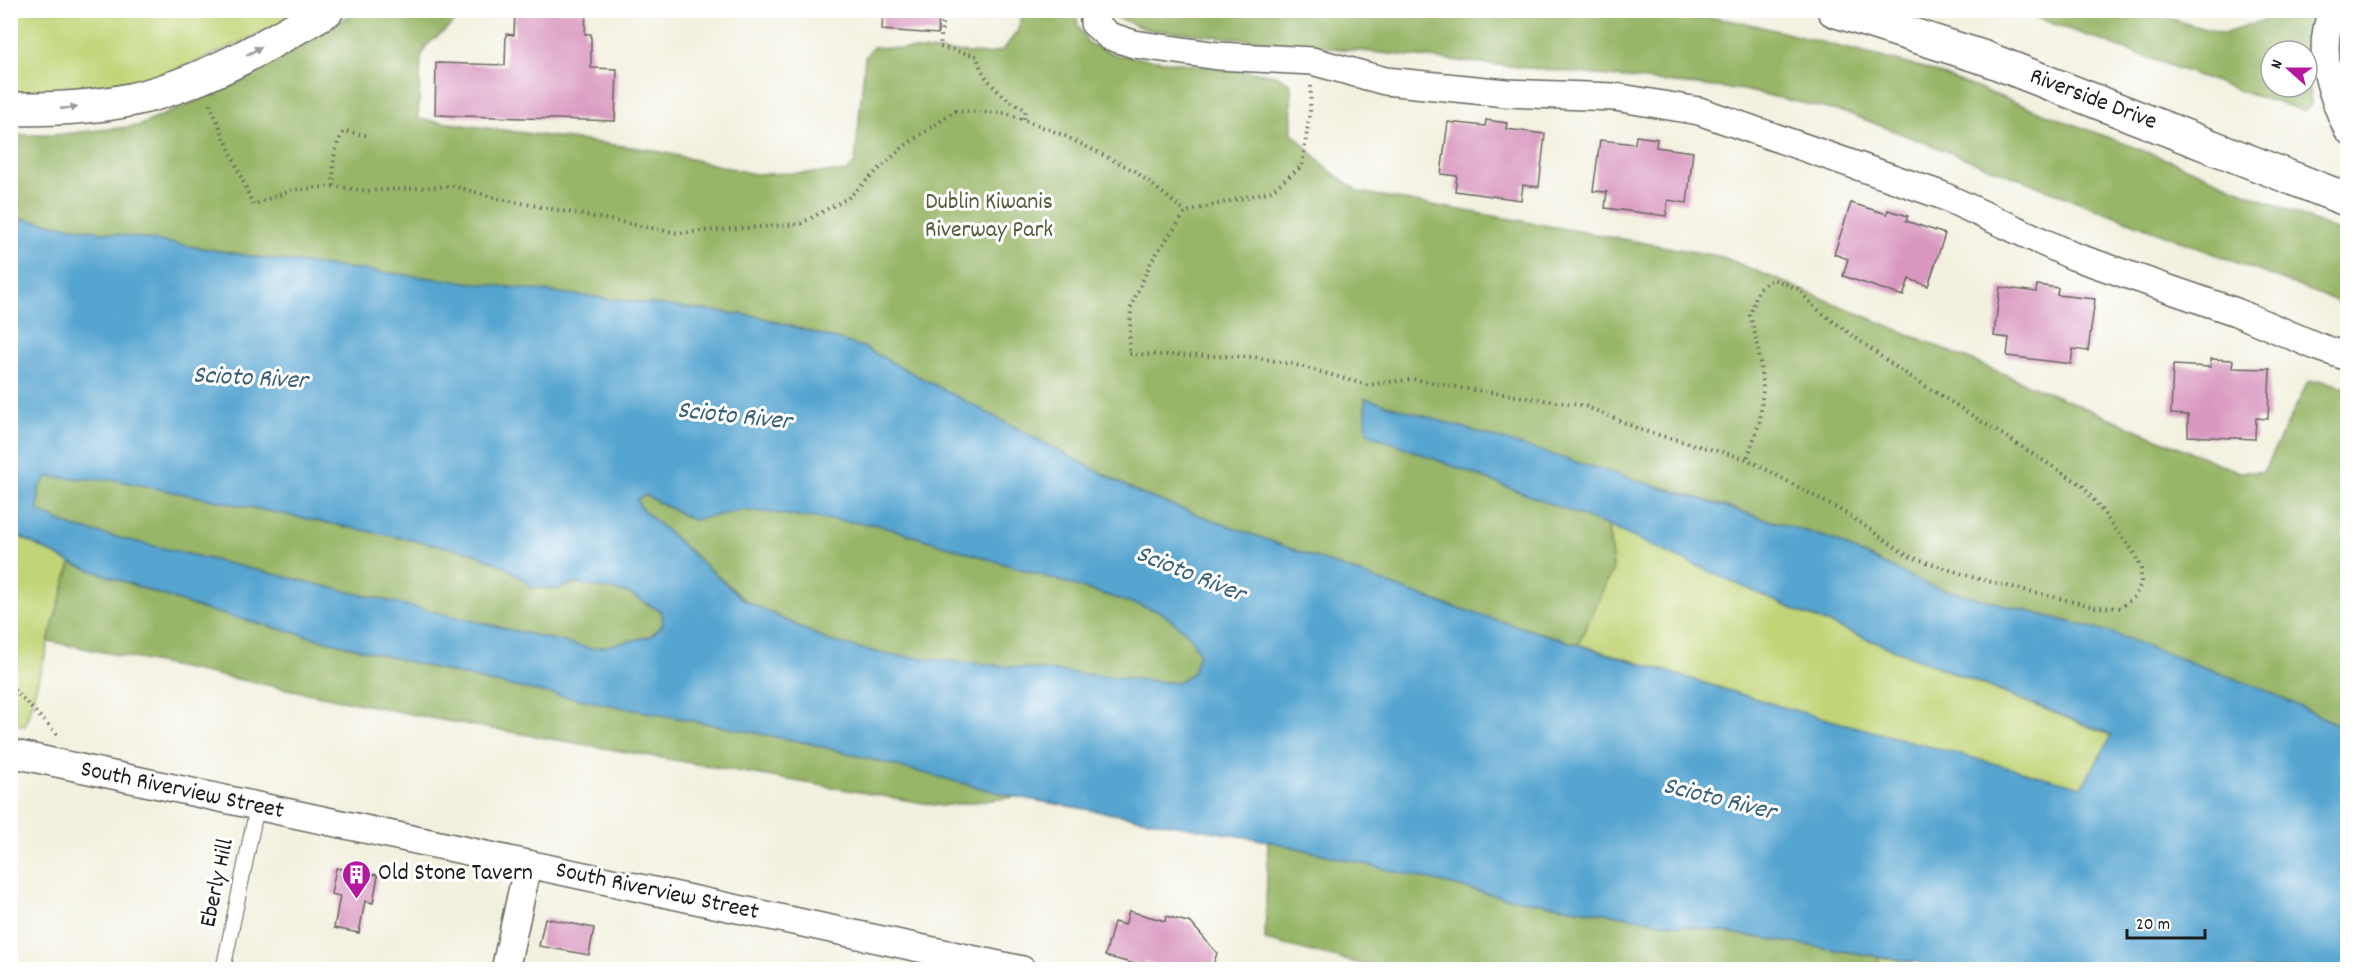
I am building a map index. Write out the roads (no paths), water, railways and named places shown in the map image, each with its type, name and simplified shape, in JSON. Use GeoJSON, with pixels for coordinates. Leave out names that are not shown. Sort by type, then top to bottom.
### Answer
{"type":"FeatureCollection","features":[{"type":"Feature","properties":{"kind":"main road"},"geometry":{"type":"LineString","coordinates":[[10,109],[65,109],[134,99],[193,79],[245,56],[327,10]]}},
{"type":"Feature","properties":{"kind":"main road","name":"Riverside Drive"},"geometry":{"type":"LineString","coordinates":[[1834,10],[1985,58],[2348,200]]}},
{"type":"Feature","properties":{"kind":"street"},"geometry":{"type":"LineString","coordinates":[[1094,10],[1094,23],[1109,36],[1134,44],[1218,56],[1312,61],[1385,81],[1506,93],[1615,97],[1699,111],[1941,195],[2073,256],[2236,312],[2348,357]]}},
{"type":"Feature","properties":{"kind":"street"},"geometry":{"type":"LineString","coordinates":[[2333,10],[2326,41],[2326,66],[2332,96],[2348,130]]}},
{"type":"Feature","properties":{"kind":"street","name":"South Riverview Street"},"geometry":{"type":"LineString","coordinates":[[11,755],[1022,969]]}},
{"type":"Feature","properties":{"kind":"street"},"geometry":{"type":"LineString","coordinates":[[505,969],[528,864]]}},
{"type":"Feature","properties":{"kind":"lane","name":"Eberly Hill"},"geometry":{"type":"LineString","coordinates":[[223,969],[257,807]]}},
{"type":"Feature","properties":{"kind":"water","name":"Scioto River"},"geometry":{"type":"Polygon","coordinates":[[[11,217],[269,259],[756,316],[863,347],[1141,494],[1441,603],[1786,708],[2082,787],[2112,735],[1804,614],[1608,526],[1367,433],[1365,398],[1831,539],[1928,585],[2112,633],[2265,690],[2347,729],[2347,969],[1958,969],[1502,897],[1268,841],[1016,797],[808,743],[485,681],[202,609],[71,563],[11,532],[11,217]],[[47,477],[39,488],[38,511],[73,527],[593,649],[651,636],[663,624],[662,612],[628,593],[575,583],[557,589],[532,587],[506,567],[471,552],[115,480],[47,477]],[[645,495],[637,499],[640,507],[744,600],[829,641],[890,655],[1176,683],[1193,673],[1199,653],[1189,635],[1161,612],[878,525],[744,510],[693,520],[645,495]]]}},
{"type":"Feature","properties":{"kind":"place","name":"Old Stone Tavern"},"geometry":{"type":"Point","coordinates":[357,900]}},
{"type":"Feature","properties":{"kind":"park label","name":"Dublin Kiwanis Riverway Park"},"geometry":{"type":"Point","coordinates":[989,217]}}]}
